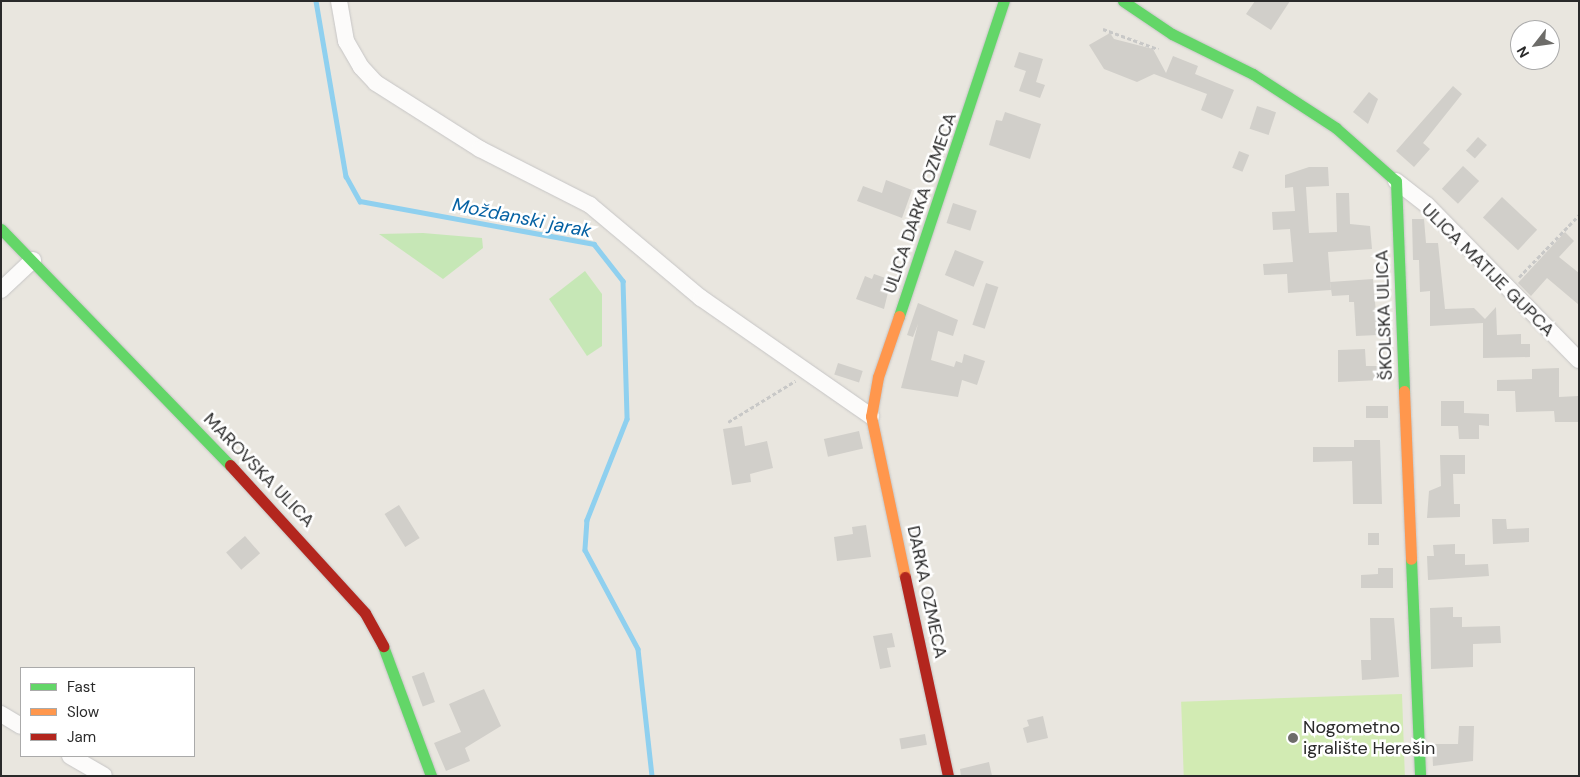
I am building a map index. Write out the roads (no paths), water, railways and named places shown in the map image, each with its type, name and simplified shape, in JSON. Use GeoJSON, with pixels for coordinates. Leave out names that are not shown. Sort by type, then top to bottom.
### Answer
{"type":"FeatureCollection","features":[{"type":"Feature","properties":{"kind":"street"},"geometry":{"type":"LineString","coordinates":[[339,1],[346,41],[360,67],[376,83],[480,149],[590,205],[701,298],[871,416]]}},
{"type":"Feature","properties":{"kind":"street","name":"ULICA DARKA OZMECA"},"geometry":{"type":"LineString","coordinates":[[871,416],[878,377],[982,78],[1004,1]]}},
{"type":"Feature","properties":{"kind":"street"},"geometry":{"type":"LineString","coordinates":[[1123,1],[1336,128],[1396,181]]}},
{"type":"Feature","properties":{"kind":"street","name":"ULICA MATIJE GUPCA"},"geometry":{"type":"LineString","coordinates":[[1396,181],[1427,205],[1506,290],[1579,360]]}},
{"type":"Feature","properties":{"kind":"street","name":"ŠKOLSKA ULICA"},"geometry":{"type":"LineString","coordinates":[[1396,181],[1420,776]]}},
{"type":"Feature","properties":{"kind":"street"},"geometry":{"type":"LineString","coordinates":[[1398,219],[1427,205]]}},
{"type":"Feature","properties":{"kind":"street","name":"MAROVSKA ULICA"},"geometry":{"type":"LineString","coordinates":[[1,228],[324,563],[365,613],[394,664],[431,776]]}},
{"type":"Feature","properties":{"kind":"street"},"geometry":{"type":"LineString","coordinates":[[1,290],[33,260]]}},
{"type":"Feature","properties":{"kind":"street","name":"DARKA OZMECA"},"geometry":{"type":"LineString","coordinates":[[871,416],[948,776]]}},
{"type":"Feature","properties":{"kind":"street"},"geometry":{"type":"LineString","coordinates":[[1,714],[20,725]]}},
{"type":"Feature","properties":{"kind":"street"},"geometry":{"type":"LineString","coordinates":[[72,757],[104,776]]}},
{"type":"Feature","properties":{"kind":"waterway","name":"Moždanski jarak"},"geometry":{"type":"LineString","coordinates":[[316,1],[346,176],[360,201],[594,244],[623,281],[627,419],[587,520],[585,550],[638,649],[652,776]]}},
{"type":"Feature","properties":{"kind":"place","name":"Nogometno igralište Herešin"},"geometry":{"type":"Point","coordinates":[1293,738]}}]}
